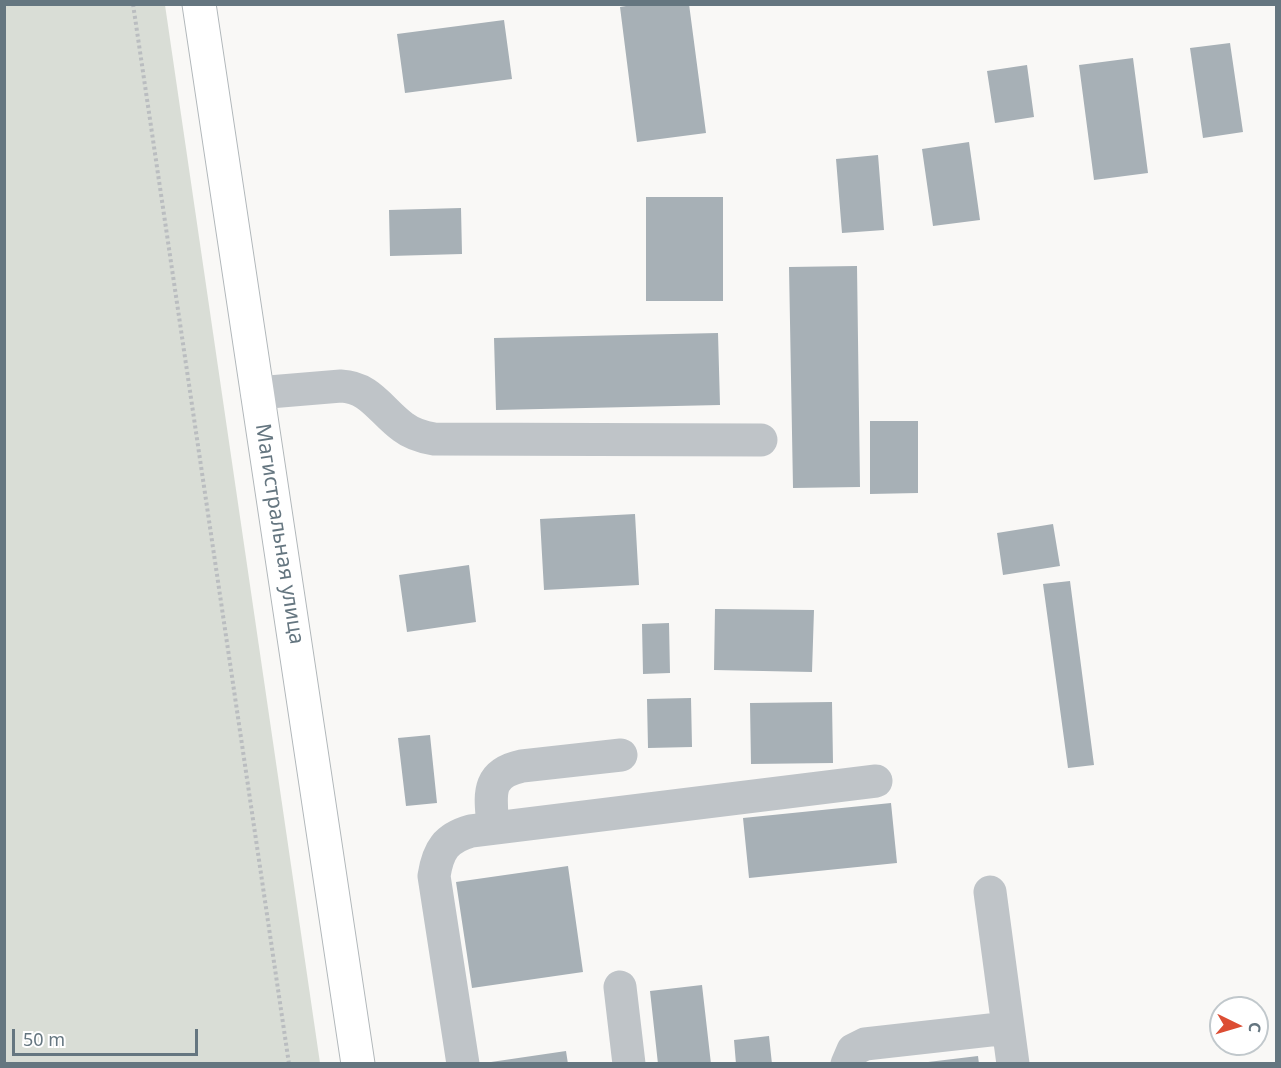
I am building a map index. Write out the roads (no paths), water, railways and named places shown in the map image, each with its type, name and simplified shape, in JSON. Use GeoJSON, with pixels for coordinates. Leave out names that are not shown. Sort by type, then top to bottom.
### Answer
{"type":"FeatureCollection","features":[{"type":"Feature","properties":{"kind":"main road","name":"Магистральная улица"},"geometry":{"type":"LineString","coordinates":[[199,4],[358,1064]]}},
{"type":"Feature","properties":{"kind":"lane"},"geometry":{"type":"LineString","coordinates":[[258,393],[353,386],[363,390],[403,427],[419,436],[434,439],[761,440]]}},
{"type":"Feature","properties":{"kind":"lane"},"geometry":{"type":"LineString","coordinates":[[493,828],[492,787],[495,779],[510,768],[621,755]]}},
{"type":"Feature","properties":{"kind":"lane"},"geometry":{"type":"LineString","coordinates":[[463,1064],[434,876],[437,860],[447,843],[457,835],[493,828],[876,781]]}},
{"type":"Feature","properties":{"kind":"lane"},"geometry":{"type":"LineString","coordinates":[[990,892],[1012,1064]]}},
{"type":"Feature","properties":{"kind":"lane"},"geometry":{"type":"LineString","coordinates":[[620,987],[628,1064]]}},
{"type":"Feature","properties":{"kind":"lane"},"geometry":{"type":"LineString","coordinates":[[847,1064],[853,1050],[865,1044],[1008,1028]]}}]}
